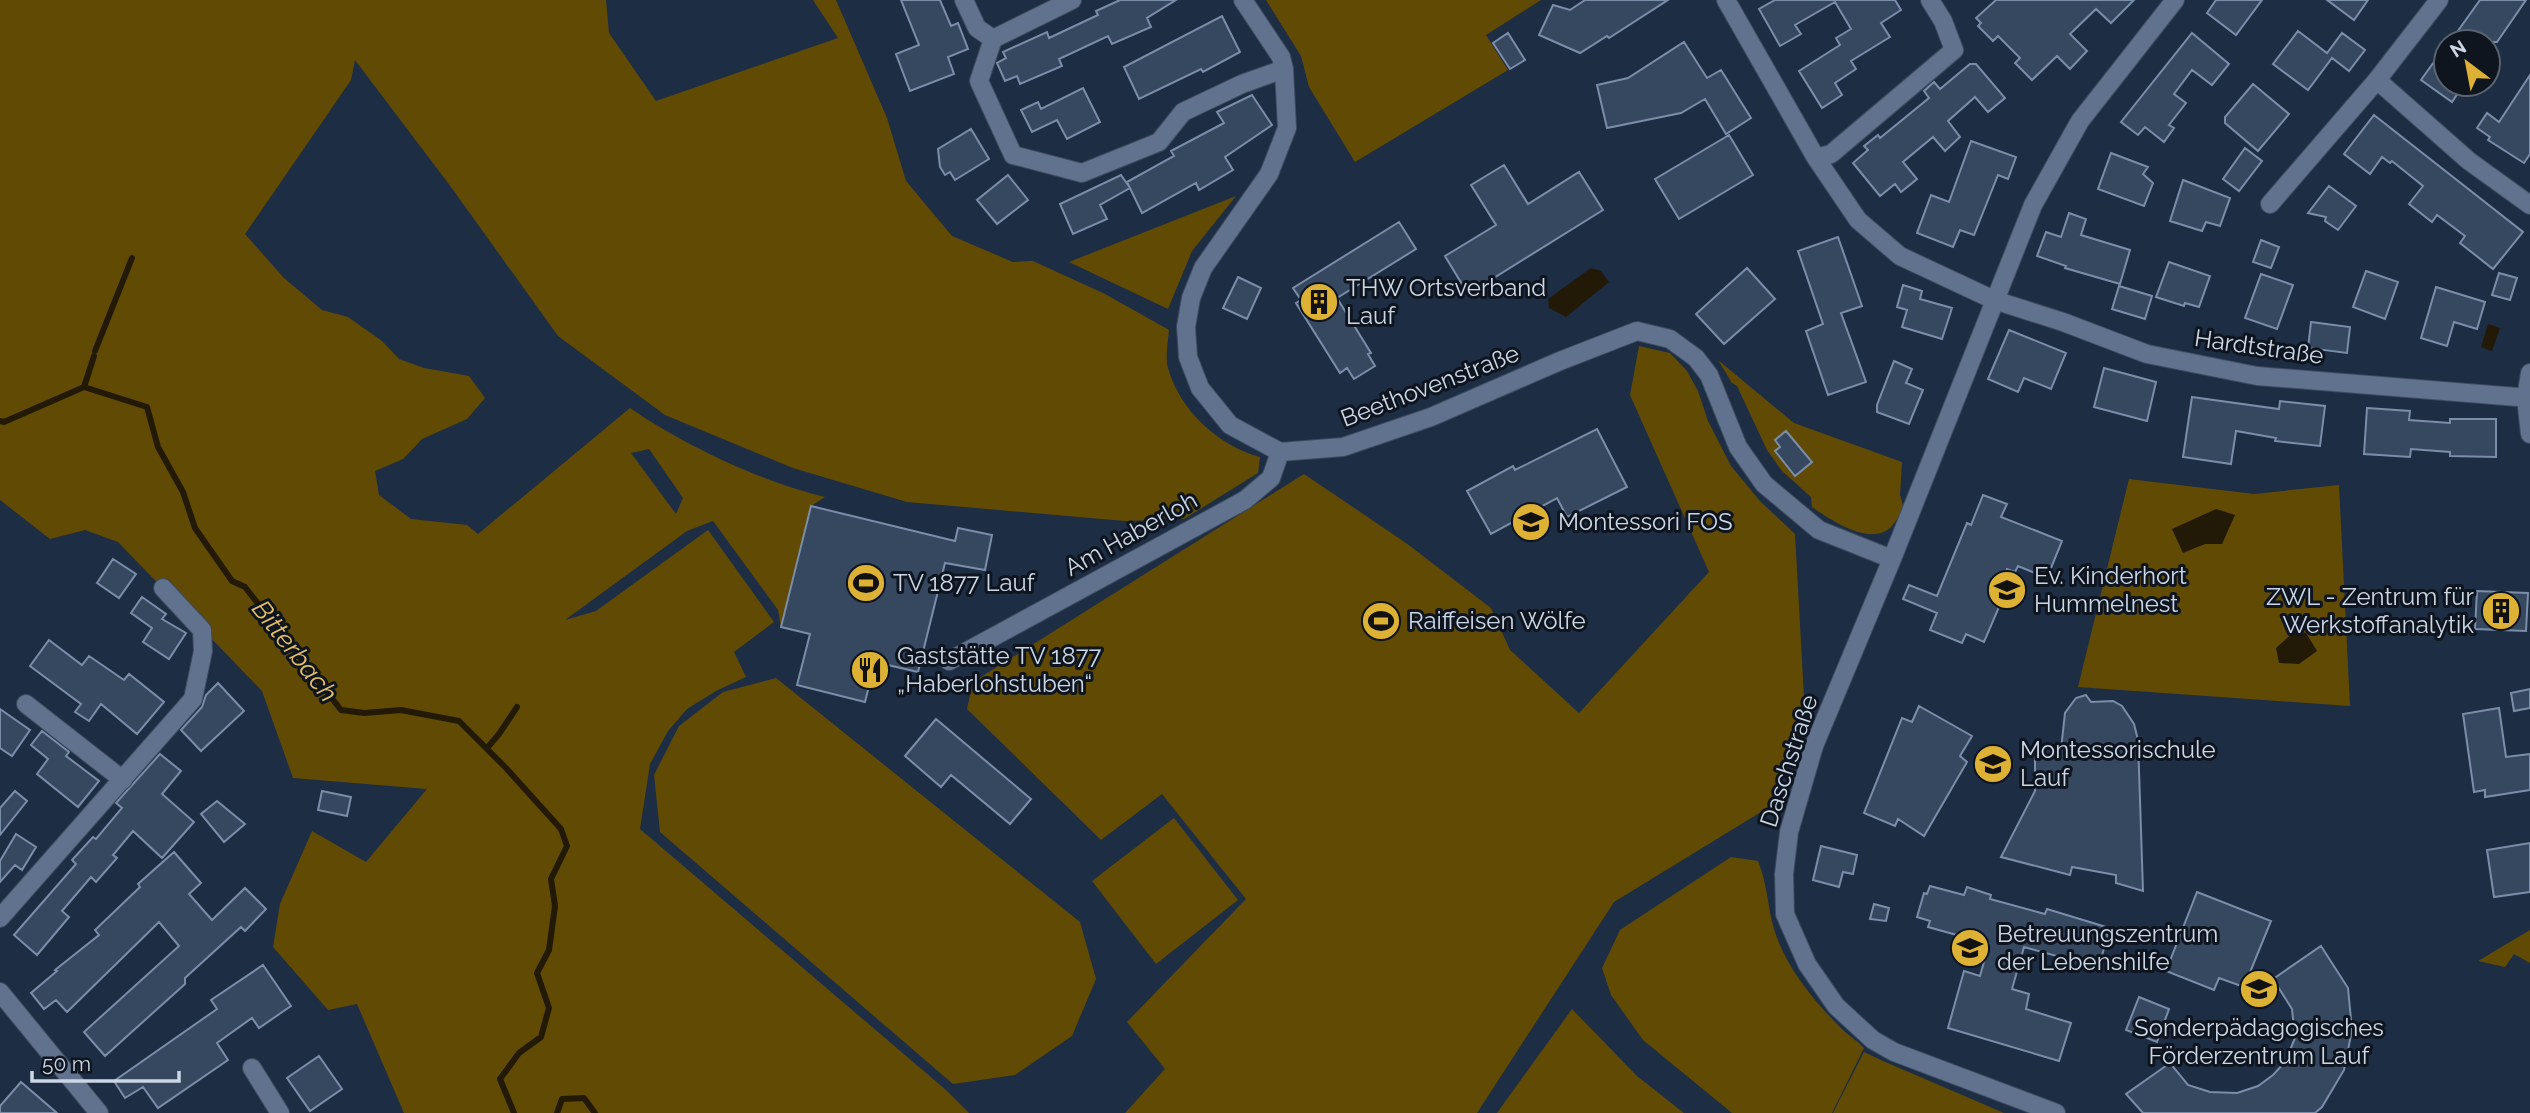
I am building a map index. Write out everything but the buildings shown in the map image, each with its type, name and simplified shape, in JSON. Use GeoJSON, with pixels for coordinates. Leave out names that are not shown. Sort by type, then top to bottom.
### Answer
{"type":"FeatureCollection","features":[{"type":"Feature","properties":{"kind":"street"},"geometry":{"type":"LineString","coordinates":[[964,0],[976,28],[993,39]]}},
{"type":"Feature","properties":{"kind":"street"},"geometry":{"type":"LineString","coordinates":[[1072,0],[993,39],[979,81],[1013,155],[1082,173],[1158,142],[1183,112],[1242,83],[1284,69]]}},
{"type":"Feature","properties":{"kind":"street"},"geometry":{"type":"LineString","coordinates":[[1243,0],[1281,57],[1287,128],[1269,174],[1203,268],[1191,298],[1186,327],[1188,357],[1200,388],[1230,425],[1280,452]]}},
{"type":"Feature","properties":{"kind":"street","name":"Hardtstraße"},"geometry":{"type":"LineString","coordinates":[[1726,0],[1816,158],[1858,220],[1900,256],[1994,300],[2063,322],[2147,354],[2257,376],[2528,398]]}},
{"type":"Feature","properties":{"kind":"street"},"geometry":{"type":"LineString","coordinates":[[1816,158],[1831,153],[1954,50],[1943,21],[1930,0]]}},
{"type":"Feature","properties":{"kind":"street","name":"Daschstraße"},"geometry":{"type":"LineString","coordinates":[[2056,1113],[1883,1047],[1836,1006],[1807,964],[1785,914],[1784,874],[1789,832],[1814,746],[1892,559],[2033,205],[2080,121],[2175,0]]}},
{"type":"Feature","properties":{"kind":"street"},"geometry":{"type":"LineString","coordinates":[[2270,204],[2377,80],[2439,0]]}},
{"type":"Feature","properties":{"kind":"street"},"geometry":{"type":"LineString","coordinates":[[2377,80],[2469,161],[2530,205]]}},
{"type":"Feature","properties":{"kind":"street","name":"Beethovenstraße"},"geometry":{"type":"LineString","coordinates":[[1280,452],[1343,447],[1356,443],[1431,417],[1637,331],[1670,339],[1696,358],[1709,374],[1738,447],[1764,484],[1819,530],[1892,559]]}},
{"type":"Feature","properties":{"kind":"street"},"geometry":{"type":"LineString","coordinates":[[2530,373],[2530,433]]}},
{"type":"Feature","properties":{"kind":"street","name":"Am Haberloh"},"geometry":{"type":"LineString","coordinates":[[949,661],[1245,500],[1271,478],[1280,452]]}},
{"type":"Feature","properties":{"kind":"street"},"geometry":{"type":"LineString","coordinates":[[0,918],[192,699],[203,651],[201,630],[163,589]]}},
{"type":"Feature","properties":{"kind":"street"},"geometry":{"type":"LineString","coordinates":[[26,704],[123,780]]}},
{"type":"Feature","properties":{"kind":"street"},"geometry":{"type":"LineString","coordinates":[[0,992],[99,1113]]}},
{"type":"Feature","properties":{"kind":"street"},"geometry":{"type":"LineString","coordinates":[[252,1068],[280,1113]]}},
{"type":"Feature","properties":{"kind":"shaded area"},"geometry":{"type":"Polygon","coordinates":[[[0,0],[606,0],[609,33],[656,101],[838,38],[813,0],[836,0],[887,118],[906,181],[952,236],[1013,262],[1033,261],[1105,294],[1169,330],[1168,368],[1174,384],[1192,412],[1216,435],[1245,452],[1260,457],[1258,473],[1184,519],[1125,521],[907,502],[793,468],[665,415],[558,336],[355,60],[351,80],[245,234],[284,278],[322,310],[348,317],[382,341],[399,359],[424,368],[469,376],[485,398],[467,419],[422,439],[403,459],[375,471],[379,495],[411,519],[467,525],[478,534],[630,408],[724,461],[775,482],[825,497],[811,506],[781,627],[778,610],[713,521],[687,531],[565,620],[596,611],[708,530],[774,622],[734,652],[746,677],[687,709],[668,731],[650,764],[640,829],[946,1090],[969,1113],[404,1113],[357,1004],[328,1010],[273,947],[280,904],[312,831],[366,862],[427,789],[293,778],[262,691],[118,542],[85,530],[50,539],[0,500],[0,0]],[[649,449],[631,453],[676,514],[683,498],[649,449]]]}},
{"type":"Feature","properties":{"kind":"shaded area"},"geometry":{"type":"Polygon","coordinates":[[[1266,0],[1541,0],[1486,35],[1508,70],[1355,162],[1309,87],[1301,56],[1266,0]]]}},
{"type":"Feature","properties":{"kind":"shaded area"},"geometry":{"type":"Polygon","coordinates":[[[1236,196],[1192,251],[1168,309],[1069,262],[1236,196]]]}},
{"type":"Feature","properties":{"kind":"shaded area"},"geometry":{"type":"Polygon","coordinates":[[[1591,268],[1601,271],[1609,282],[1566,317],[1549,308],[1548,299],[1591,268]]]}},
{"type":"Feature","properties":{"kind":"shaded area"},"geometry":{"type":"Polygon","coordinates":[[[2488,324],[2500,328],[2492,351],[2481,347],[2488,324]]]}},
{"type":"Feature","properties":{"kind":"shaded area"},"geometry":{"type":"Polygon","coordinates":[[[1639,346],[1670,353],[1687,371],[1731,466],[1760,501],[1795,534],[1805,715],[1774,804],[1614,902],[1477,1113],[1125,1113],[1165,1069],[1127,1022],[1246,899],[1162,794],[1101,840],[967,709],[973,682],[1304,474],[1406,543],[1491,608],[1510,650],[1579,713],[1709,572],[1630,395],[1639,346]]]}},
{"type":"Feature","properties":{"kind":"shaded area"},"geometry":{"type":"Polygon","coordinates":[[[1718,360],[1794,423],[1902,462],[1900,495],[1904,509],[1891,527],[1882,532],[1862,533],[1840,524],[1812,507],[1811,497],[1782,471],[1767,450],[1737,386],[1732,383],[1718,360]]]}},
{"type":"Feature","properties":{"kind":"shaded area"},"geometry":{"type":"Polygon","coordinates":[[[2129,479],[2254,494],[2339,485],[2350,706],[2078,687],[2129,479]]]}},
{"type":"Feature","properties":{"kind":"shaded area"},"geometry":{"type":"Polygon","coordinates":[[[2216,509],[2235,515],[2222,544],[2205,544],[2183,553],[2172,529],[2216,509]]]}},
{"type":"Feature","properties":{"kind":"shaded area"},"geometry":{"type":"Polygon","coordinates":[[[2296,630],[2306,633],[2317,651],[2299,664],[2279,663],[2276,648],[2296,630]]]}},
{"type":"Feature","properties":{"kind":"shaded area"},"geometry":{"type":"Polygon","coordinates":[[[776,678],[1080,922],[1096,979],[1072,1036],[1015,1075],[953,1084],[660,832],[654,775],[679,726],[723,692],[776,678]]]}},
{"type":"Feature","properties":{"kind":"shaded area"},"geometry":{"type":"Polygon","coordinates":[[[1174,818],[1238,900],[1156,964],[1092,881],[1174,818]]]}},
{"type":"Feature","properties":{"kind":"shaded area"},"geometry":{"type":"Polygon","coordinates":[[[1731,857],[1758,861],[1774,929],[1785,956],[1820,1006],[1864,1048],[1832,1113],[1732,1113],[1643,1040],[1611,995],[1602,968],[1620,930],[1731,857]]]}},
{"type":"Feature","properties":{"kind":"shaded area"},"geometry":{"type":"Polygon","coordinates":[[[2530,930],[2530,963],[2514,954],[2505,967],[2478,961],[2530,930]]]}},
{"type":"Feature","properties":{"kind":"shaded area"},"geometry":{"type":"Polygon","coordinates":[[[1572,1009],[1637,1076],[1684,1113],[1497,1113],[1572,1009]]]}},
{"type":"Feature","properties":{"kind":"shaded area"},"geometry":{"type":"Polygon","coordinates":[[[1864,1052],[1883,1061],[2004,1113],[1833,1113],[1864,1052]]]}},
{"type":"Feature","properties":{"kind":"waterway"},"geometry":{"type":"LineString","coordinates":[[95,351],[132,258]]}},
{"type":"Feature","properties":{"kind":"waterway"},"geometry":{"type":"LineString","coordinates":[[84,387],[94,356]]}},
{"type":"Feature","properties":{"kind":"waterway","name":"Bitterbach"},"geometry":{"type":"LineString","coordinates":[[0,421],[4,422],[84,387],[147,407],[158,447],[183,492],[195,528],[232,581],[245,587],[341,710],[364,713],[401,710],[459,721],[561,829],[567,846],[551,879],[555,906],[549,950],[537,973],[549,1008],[541,1037],[519,1053],[500,1079],[514,1113]]}},
{"type":"Feature","properties":{"kind":"waterway"},"geometry":{"type":"LineString","coordinates":[[487,748],[517,707]]}},
{"type":"Feature","properties":{"kind":"waterway","name":"Bitterbach"},"geometry":{"type":"LineString","coordinates":[[557,1113],[562,1099],[584,1098],[595,1113]]}},
{"type":"Feature","properties":{"kind":"place","name":"THW Ortsverband Lauf"},"geometry":{"type":"Point","coordinates":[1319,302]}},
{"type":"Feature","properties":{"kind":"place","name":"Montessori FOS"},"geometry":{"type":"Point","coordinates":[1531,522]}},
{"type":"Feature","properties":{"kind":"place","name":"TV 1877 Lauf"},"geometry":{"type":"Point","coordinates":[866,583]}},
{"type":"Feature","properties":{"kind":"place","name":"Ev. Kinderhort Hummelnest"},"geometry":{"type":"Point","coordinates":[2007,590]}},
{"type":"Feature","properties":{"kind":"place","name":"ZWL - Zentrum für Werkstoffanalytik"},"geometry":{"type":"Point","coordinates":[2501,611]}},
{"type":"Feature","properties":{"kind":"place","name":"Raiffeisen Wölfe"},"geometry":{"type":"Point","coordinates":[1381,621]}},
{"type":"Feature","properties":{"kind":"place","name":"Gaststätte TV 1877 „Haberlohstuben“"},"geometry":{"type":"Point","coordinates":[870,670]}},
{"type":"Feature","properties":{"kind":"place","name":"Montessorischule Lauf"},"geometry":{"type":"Point","coordinates":[1993,764]}},
{"type":"Feature","properties":{"kind":"place","name":"Betreuungszentrum der Lebenshilfe"},"geometry":{"type":"Point","coordinates":[1970,948]}},
{"type":"Feature","properties":{"kind":"place","name":"Sonderpädagogisches Förderzentrum Lauf"},"geometry":{"type":"Point","coordinates":[2259,989]}}]}
